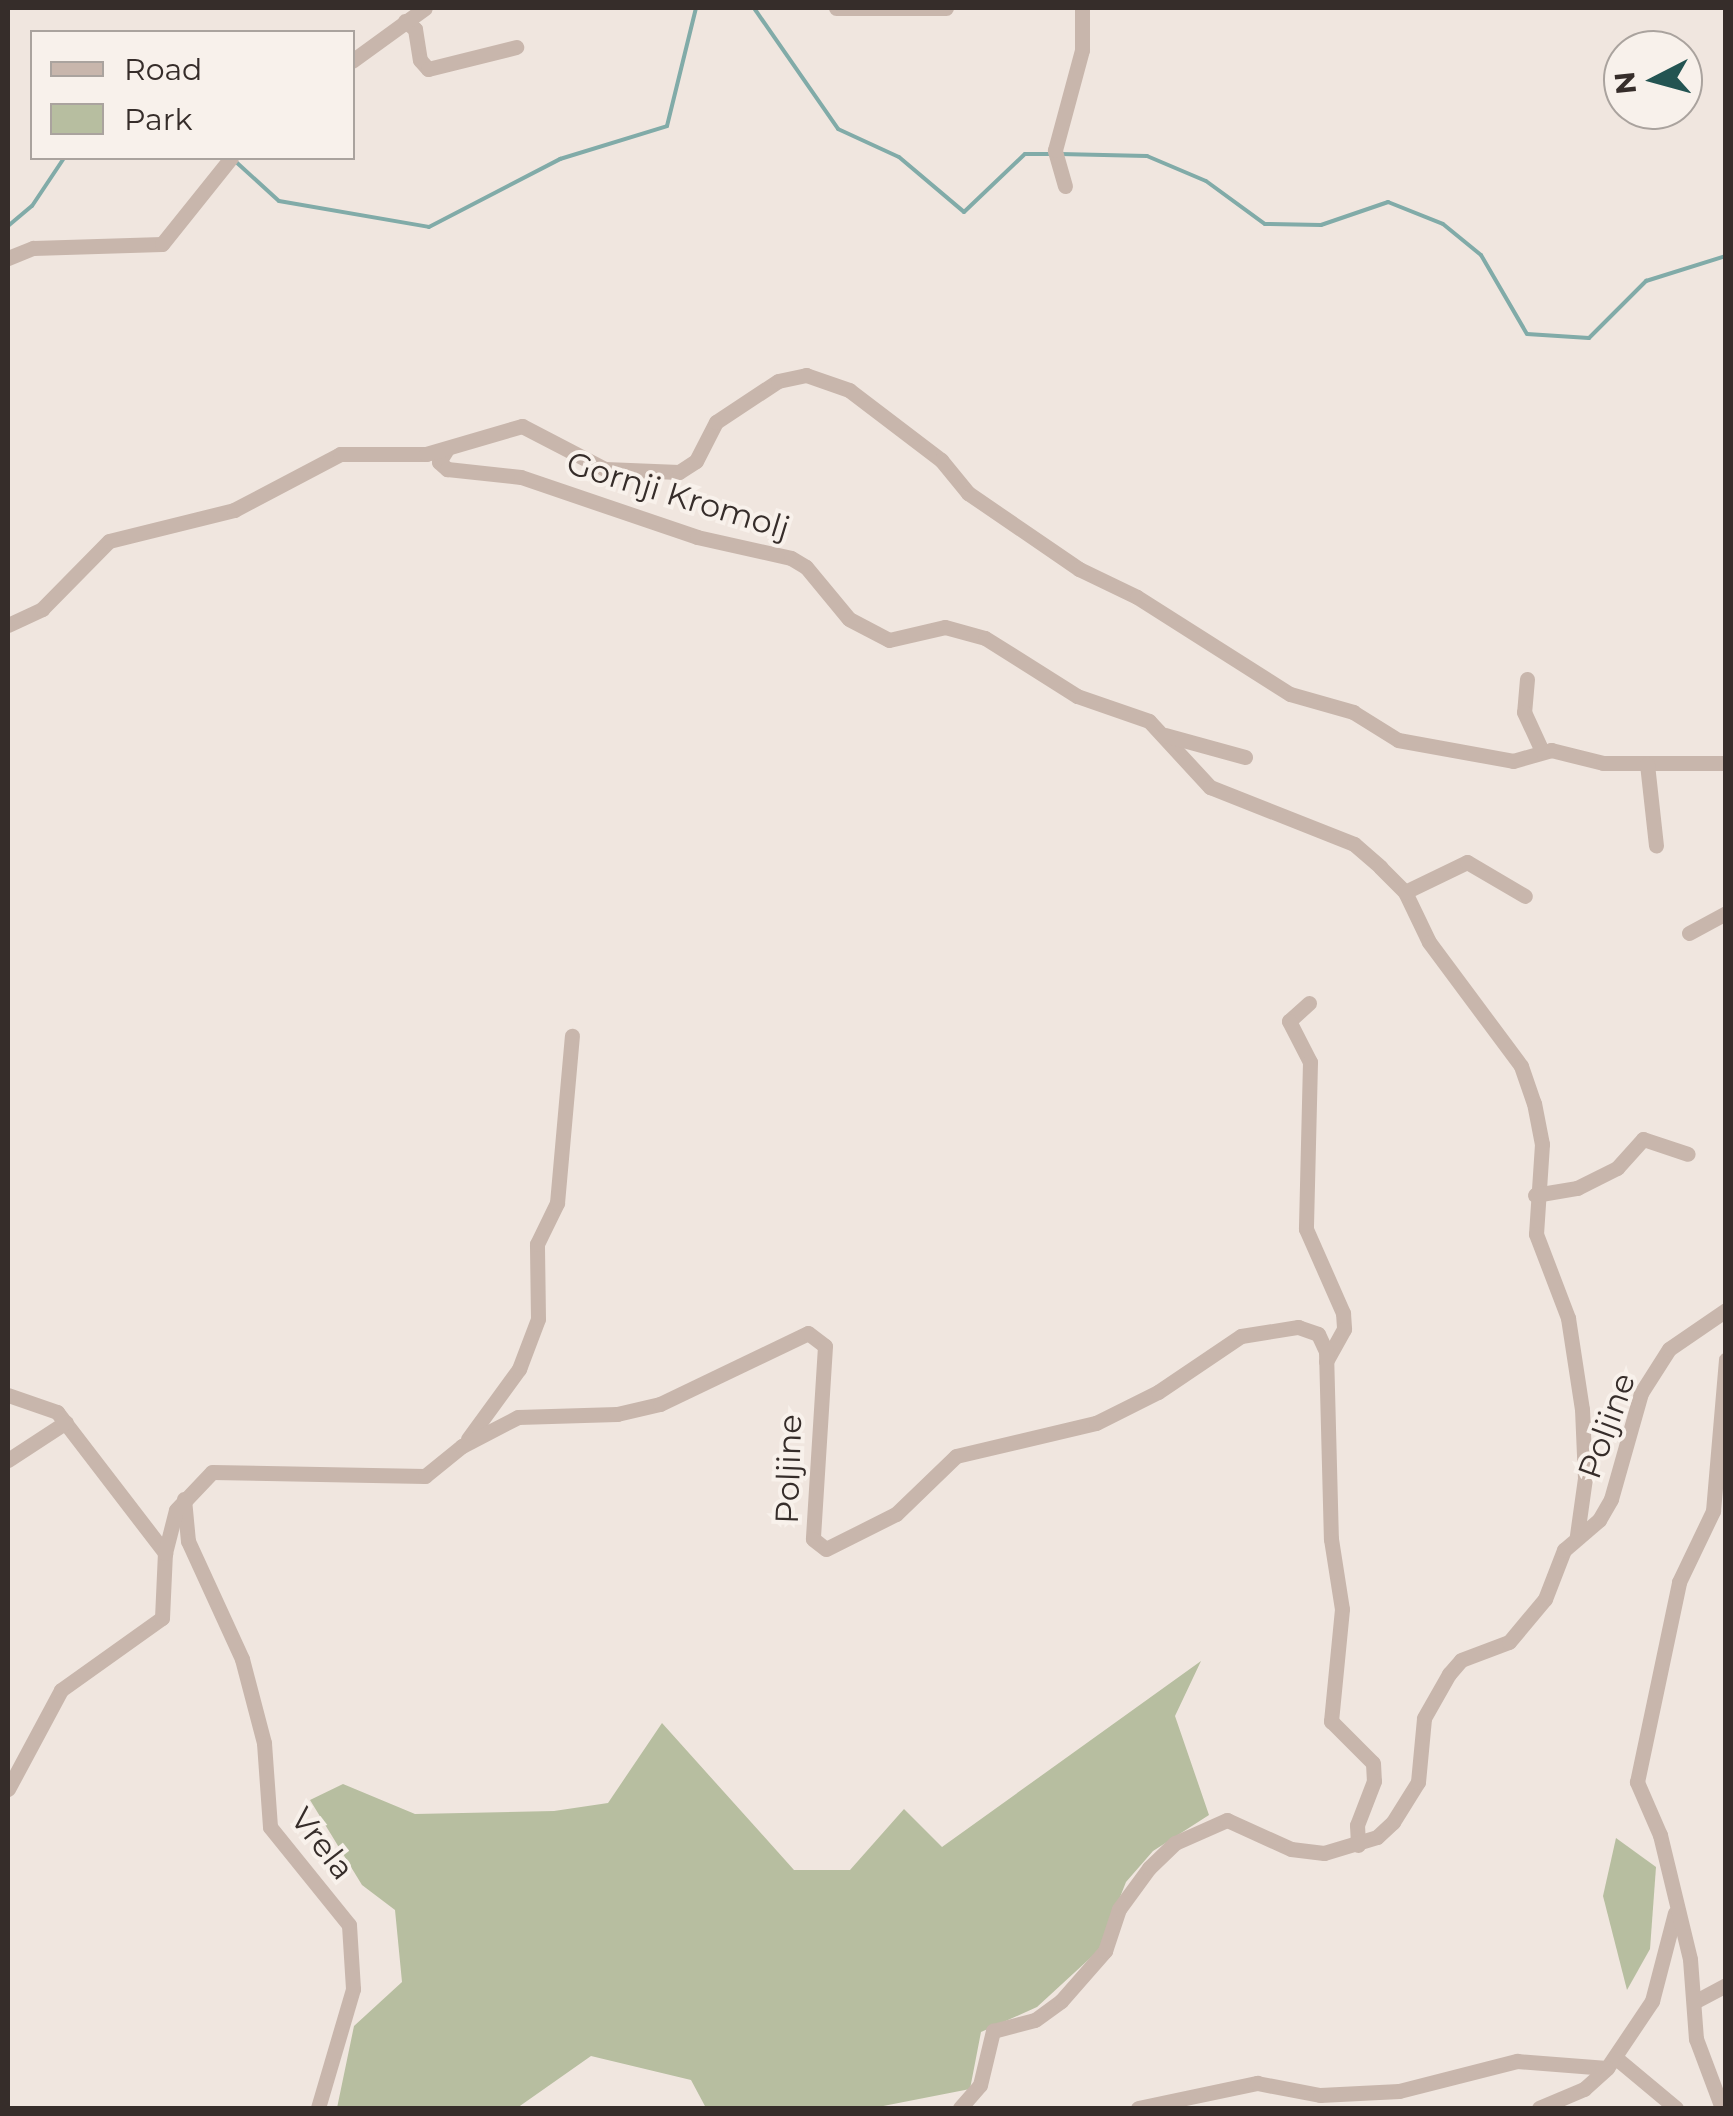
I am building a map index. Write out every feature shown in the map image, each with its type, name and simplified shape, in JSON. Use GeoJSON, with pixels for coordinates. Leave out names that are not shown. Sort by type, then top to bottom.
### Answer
{"type":"FeatureCollection","features":[{"type":"Feature","properties":{"kind":"street"},"geometry":{"type":"LineString","coordinates":[[355,59],[425,8]]}},
{"type":"Feature","properties":{"kind":"street"},"geometry":{"type":"LineString","coordinates":[[836,8],[946,8]]}},
{"type":"Feature","properties":{"kind":"street"},"geometry":{"type":"LineString","coordinates":[[1065,186],[1056,156],[1082,50],[1082,8]]}},
{"type":"Feature","properties":{"kind":"street"},"geometry":{"type":"LineString","coordinates":[[405,21],[415,29],[428,70],[516,47]]}},
{"type":"Feature","properties":{"kind":"street"},"geometry":{"type":"LineString","coordinates":[[8,258],[33,248],[147,249],[170,236],[228,160]]}},
{"type":"Feature","properties":{"kind":"street"},"geometry":{"type":"LineString","coordinates":[[8,626],[42,609],[109,540],[234,510],[340,454],[446,449],[522,426],[604,469],[679,472],[696,461],[716,422],[778,380],[806,375],[849,390],[941,460],[968,493],[1016,521],[1078,570],[1137,596],[1290,694],[1352,712],[1408,744],[1513,762],[1542,751],[1647,764],[1726,763]]}},
{"type":"Feature","properties":{"kind":"street","name":"Gornji Kromolj"},"geometry":{"type":"LineString","coordinates":[[446,449],[439,462],[447,470],[521,477],[697,537],[791,558],[858,626],[890,640],[945,628],[985,638],[1077,696],[1124,708],[1161,734],[1210,788],[1354,844],[1405,892],[1429,942],[1521,1066],[1542,1144],[1535,1196],[1536,1234],[1568,1318],[1582,1409],[1585,1478],[1577,1535]]}},
{"type":"Feature","properties":{"kind":"street"},"geometry":{"type":"LineString","coordinates":[[1527,678],[1524,712],[1542,751]]}},
{"type":"Feature","properties":{"kind":"street"},"geometry":{"type":"LineString","coordinates":[[1161,734],[1245,757]]}},
{"type":"Feature","properties":{"kind":"street"},"geometry":{"type":"LineString","coordinates":[[1647,764],[1656,846]]}},
{"type":"Feature","properties":{"kind":"street"},"geometry":{"type":"LineString","coordinates":[[1405,892],[1467,862],[1525,896]]}},
{"type":"Feature","properties":{"kind":"street"},"geometry":{"type":"LineString","coordinates":[[1690,933],[1726,913]]}},
{"type":"Feature","properties":{"kind":"street"},"geometry":{"type":"LineString","coordinates":[[1308,1003],[1289,1021],[1310,1062],[1306,1229],[1344,1313],[1344,1328],[1326,1362],[1331,1539],[1342,1609],[1330,1721],[1372,1763],[1374,1781],[1357,1826],[1358,1845]]}},
{"type":"Feature","properties":{"kind":"street"},"geometry":{"type":"LineString","coordinates":[[462,1446],[519,1369],[538,1318],[537,1244],[558,1203],[572,1036]]}},
{"type":"Feature","properties":{"kind":"street"},"geometry":{"type":"LineString","coordinates":[[1535,1196],[1577,1188],[1617,1168],[1643,1140],[1688,1154]]}},
{"type":"Feature","properties":{"kind":"street","name":"Poljine"},"geometry":{"type":"LineString","coordinates":[[960,2108],[980,2084],[993,2031],[1035,2020],[1062,2001],[1105,1951],[1129,1896],[1175,1843],[1227,1820],[1291,1850],[1324,1853],[1358,1845],[1393,1822],[1418,1782],[1424,1718],[1449,1674],[1460,1660],[1509,1642],[1545,1599],[1564,1550],[1599,1520],[1611,1499],[1641,1394],[1669,1349],[1726,1310]]}},
{"type":"Feature","properties":{"kind":"street","name":"Poljine"},"geometry":{"type":"LineString","coordinates":[[184,1499],[212,1472],[226,1469],[408,1479],[424,1476],[462,1446],[518,1417],[616,1414],[660,1404],[808,1334],[824,1346],[813,1539],[826,1548],[896,1514],[956,1456],[1096,1423],[1158,1392],[1241,1336],[1298,1326],[1318,1334],[1326,1362]]}},
{"type":"Feature","properties":{"kind":"street"},"geometry":{"type":"LineString","coordinates":[[1722,2108],[1704,2071],[1660,1836],[1637,1782],[1638,1759],[1679,1582],[1713,1511],[1726,1360]]}},
{"type":"Feature","properties":{"kind":"street"},"geometry":{"type":"LineString","coordinates":[[8,1394],[66,1422],[164,1554]]}},
{"type":"Feature","properties":{"kind":"street"},"geometry":{"type":"LineString","coordinates":[[8,1460],[66,1422]]}},
{"type":"Feature","properties":{"kind":"street"},"geometry":{"type":"LineString","coordinates":[[8,1789],[61,1690],[162,1618],[164,1554],[184,1499]]}},
{"type":"Feature","properties":{"kind":"street","name":"Vrela"},"geometry":{"type":"LineString","coordinates":[[184,1499],[188,1541],[242,1660],[264,1743],[270,1827],[350,1925],[353,1989],[318,2108]]}},
{"type":"Feature","properties":{"kind":"street"},"geometry":{"type":"LineString","coordinates":[[1539,2108],[1584,2089],[1612,2063],[1652,2001],[1675,1907]]}},
{"type":"Feature","properties":{"kind":"street"},"geometry":{"type":"LineString","coordinates":[[1694,2002],[1726,1985]]}},
{"type":"Feature","properties":{"kind":"street"},"geometry":{"type":"LineString","coordinates":[[1138,2108],[1257,2083],[1320,2095],[1398,2091],[1517,2061],[1612,2063],[1676,2108]]}},
{"type":"Feature","properties":{"kind":"green space"},"geometry":{"type":"Polygon","coordinates":[[[1201,1661],[1175,1716],[1209,1815],[1153,1851],[1126,1882],[1099,1950],[1037,2007],[981,2032],[970,2089],[873,2108],[706,2108],[691,2080],[591,2056],[517,2108],[337,2108],[354,2026],[402,1982],[395,1910],[362,1885],[310,1800],[343,1784],[415,1814],[554,1811],[608,1803],[662,1723],[794,1870],[850,1870],[904,1809],[942,1847],[1201,1661]]]}},
{"type":"Feature","properties":{"kind":"green space"},"geometry":{"type":"Polygon","coordinates":[[[1616,1838],[1656,1867],[1650,1949],[1627,1990],[1603,1896],[1616,1838]]]}},
{"type":"Feature","properties":{"kind":"waterway"},"geometry":{"type":"LineString","coordinates":[[235,161],[279,201],[429,227],[560,159],[667,126],[696,8]]}},
{"type":"Feature","properties":{"kind":"waterway"},"geometry":{"type":"LineString","coordinates":[[754,8],[838,129],[899,157],[964,212],[1025,154],[1051,154]]}},
{"type":"Feature","properties":{"kind":"waterway"},"geometry":{"type":"LineString","coordinates":[[1060,154],[1147,156],[1206,181],[1265,224],[1321,225],[1388,202],[1443,224],[1481,255],[1527,334],[1589,338],[1646,281],[1726,256]]}},
{"type":"Feature","properties":{"kind":"waterway"},"geometry":{"type":"LineString","coordinates":[[8,226],[32,206],[63,160]]}}]}
